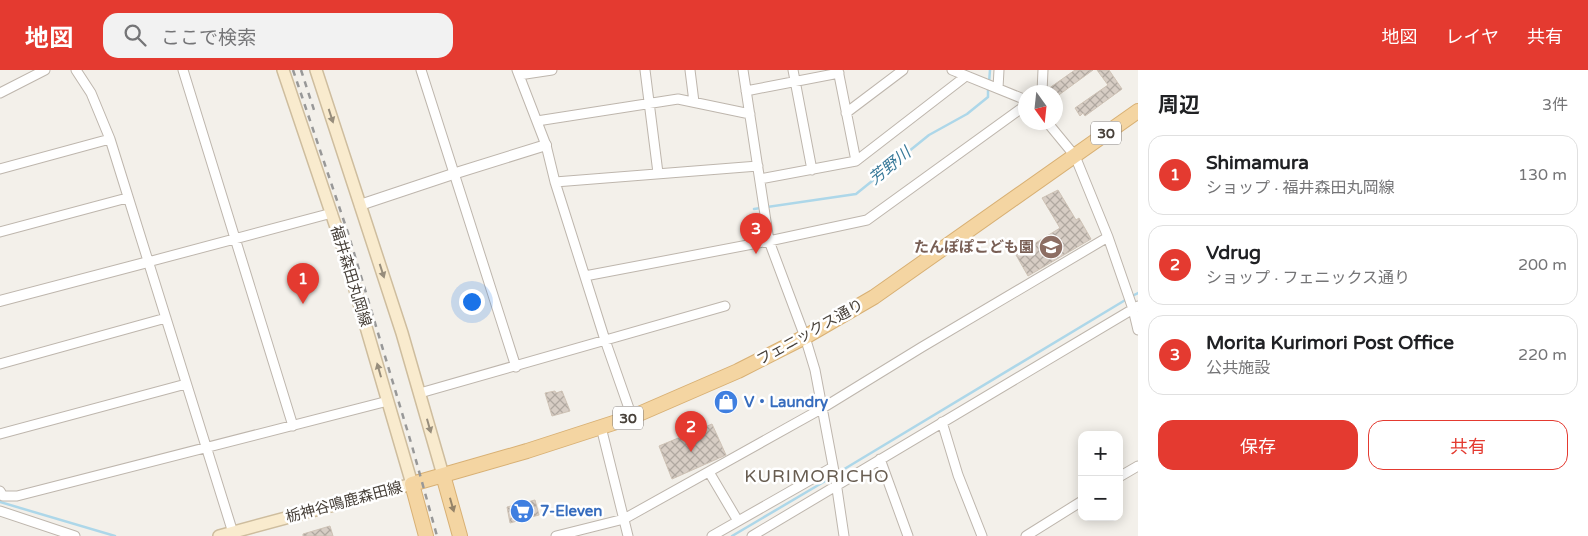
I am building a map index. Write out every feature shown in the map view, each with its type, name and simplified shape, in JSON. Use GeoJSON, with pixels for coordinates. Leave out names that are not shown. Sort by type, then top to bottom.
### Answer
{"type":"FeatureCollection","features":[{"type":"Feature","properties":{"kind":"main road","name":"福井森田丸岡線"},"geometry":{"type":"LineString","coordinates":[[283,70],[332,213],[412,484]]}},
{"type":"Feature","properties":{"kind":"main road","name":"福井森田丸岡線"},"geometry":{"type":"LineString","coordinates":[[316,70],[402,333],[443,475]]}},
{"type":"Feature","properties":{"kind":"main road","name":"フェニックス通り"},"geometry":{"type":"LineString","coordinates":[[443,475],[527,451],[632,417],[738,371],[805,337],[874,297],[1138,111]]}},
{"type":"Feature","properties":{"kind":"main road","name":"30"},"geometry":{"type":"LineString","coordinates":[[412,484],[443,475]]}},
{"type":"Feature","properties":{"kind":"main road"},"geometry":{"type":"LineString","coordinates":[[443,475],[460,536]]}},
{"type":"Feature","properties":{"kind":"main road"},"geometry":{"type":"LineString","coordinates":[[412,484],[426,536]]}},
{"type":"Feature","properties":{"kind":"main road","name":"栃神谷鳴鹿森田線"},"geometry":{"type":"LineString","coordinates":[[219,536],[233,534],[412,484]]}},
{"type":"Feature","properties":{"kind":"street"},"geometry":{"type":"LineString","coordinates":[[0,93],[45,70]]}},
{"type":"Feature","properties":{"kind":"street"},"geometry":{"type":"LineString","coordinates":[[76,70],[91,93],[110,139],[233,534]]}},
{"type":"Feature","properties":{"kind":"street"},"geometry":{"type":"LineString","coordinates":[[183,70],[293,426]]}},
{"type":"Feature","properties":{"kind":"street"},"geometry":{"type":"LineString","coordinates":[[421,70],[516,367]]}},
{"type":"Feature","properties":{"kind":"street"},"geometry":{"type":"LineString","coordinates":[[552,70],[518,72],[546,145],[555,182],[605,340],[632,417]]}},
{"type":"Feature","properties":{"kind":"street"},"geometry":{"type":"LineString","coordinates":[[645,70],[658,173]]}},
{"type":"Feature","properties":{"kind":"street"},"geometry":{"type":"LineString","coordinates":[[690,70],[694,102]]}},
{"type":"Feature","properties":{"kind":"street"},"geometry":{"type":"LineString","coordinates":[[743,70],[769,241],[805,337],[815,370],[844,536]]}},
{"type":"Feature","properties":{"kind":"street"},"geometry":{"type":"LineString","coordinates":[[793,70],[812,170]]}},
{"type":"Feature","properties":{"kind":"street"},"geometry":{"type":"LineString","coordinates":[[846,113],[903,70]]}},
{"type":"Feature","properties":{"kind":"street"},"geometry":{"type":"LineString","coordinates":[[952,70],[966,73],[1018,97]]}},
{"type":"Feature","properties":{"kind":"street"},"geometry":{"type":"LineString","coordinates":[[998,88],[999,70]]}},
{"type":"Feature","properties":{"kind":"street"},"geometry":{"type":"LineString","coordinates":[[1042,85],[1043,70]]}},
{"type":"Feature","properties":{"kind":"street"},"geometry":{"type":"LineString","coordinates":[[746,91],[838,72],[856,161]]}},
{"type":"Feature","properties":{"kind":"street"},"geometry":{"type":"LineString","coordinates":[[760,179],[856,161],[966,73]]}},
{"type":"Feature","properties":{"kind":"street"},"geometry":{"type":"LineString","coordinates":[[537,121],[678,99],[750,114]]}},
{"type":"Feature","properties":{"kind":"street"},"geometry":{"type":"LineString","coordinates":[[585,276],[769,241],[867,220],[1018,111]]}},
{"type":"Feature","properties":{"kind":"street"},"geometry":{"type":"LineString","coordinates":[[1054,130],[1075,156],[1136,308],[1138,330]]}},
{"type":"Feature","properties":{"kind":"street"},"geometry":{"type":"LineString","coordinates":[[0,169],[110,139]]}},
{"type":"Feature","properties":{"kind":"street"},"geometry":{"type":"LineString","coordinates":[[360,205],[546,145]]}},
{"type":"Feature","properties":{"kind":"street"},"geometry":{"type":"LineString","coordinates":[[555,182],[758,166]]}},
{"type":"Feature","properties":{"kind":"street"},"geometry":{"type":"LineString","coordinates":[[0,232],[128,198]]}},
{"type":"Feature","properties":{"kind":"street"},"geometry":{"type":"LineString","coordinates":[[0,301],[236,240],[332,213]]}},
{"type":"Feature","properties":{"kind":"street"},"geometry":{"type":"LineString","coordinates":[[556,536],[624,519],[821,409],[1108,237]]}},
{"type":"Feature","properties":{"kind":"street"},"geometry":{"type":"LineString","coordinates":[[420,393],[725,306]]}},
{"type":"Feature","properties":{"kind":"street"},"geometry":{"type":"LineString","coordinates":[[752,536],[836,484],[1136,308]]}},
{"type":"Feature","properties":{"kind":"street"},"geometry":{"type":"LineString","coordinates":[[0,364],[166,318]]}},
{"type":"Feature","properties":{"kind":"street"},"geometry":{"type":"LineString","coordinates":[[0,434],[186,384]]}},
{"type":"Feature","properties":{"kind":"street"},"geometry":{"type":"LineString","coordinates":[[0,491],[3,496],[17,496],[206,446],[388,401]]}},
{"type":"Feature","properties":{"kind":"street"},"geometry":{"type":"LineString","coordinates":[[942,422],[958,475],[982,536]]}},
{"type":"Feature","properties":{"kind":"street"},"geometry":{"type":"LineString","coordinates":[[601,427],[628,536]]}},
{"type":"Feature","properties":{"kind":"street"},"geometry":{"type":"LineString","coordinates":[[880,459],[908,536]]}},
{"type":"Feature","properties":{"kind":"street"},"geometry":{"type":"LineString","coordinates":[[1122,476],[1138,466]]}},
{"type":"Feature","properties":{"kind":"street"},"geometry":{"type":"LineString","coordinates":[[712,536],[833,467]]}},
{"type":"Feature","properties":{"kind":"street"},"geometry":{"type":"LineString","coordinates":[[709,472],[738,521]]}},
{"type":"Feature","properties":{"kind":"street"},"geometry":{"type":"LineString","coordinates":[[1026,536],[1078,504]]}},
{"type":"Feature","properties":{"kind":"street"},"geometry":{"type":"LineString","coordinates":[[0,511],[74,536]]}},
{"type":"Feature","properties":{"kind":"building"},"geometry":{"type":"Polygon","coordinates":[[[1075,70],[1093,70],[1063,92],[1063,85],[1054,85],[1075,70]]]}},
{"type":"Feature","properties":{"kind":"building"},"geometry":{"type":"Polygon","coordinates":[[[1097,70],[1109,70],[1122,89],[1085,116],[1083,113],[1080,116],[1075,108],[1108,85],[1097,70]]]}},
{"type":"Feature","properties":{"kind":"building"},"geometry":{"type":"Polygon","coordinates":[[[1058,190],[1076,220],[1079,218],[1091,239],[1028,276],[1016,255],[1060,228],[1042,198],[1058,190]]]}},
{"type":"Feature","properties":{"kind":"building"},"geometry":{"type":"Polygon","coordinates":[[[555,391],[556,393],[562,391],[570,411],[552,416],[545,393],[555,391]]]}},
{"type":"Feature","properties":{"kind":"building"},"geometry":{"type":"Polygon","coordinates":[[[727,394],[734,406],[727,410],[721,396],[727,394]]]}},
{"type":"Feature","properties":{"kind":"building"},"geometry":{"type":"Polygon","coordinates":[[[712,424],[726,455],[672,479],[659,446],[712,424]]]}},
{"type":"Feature","properties":{"kind":"building"},"geometry":{"type":"Polygon","coordinates":[[[535,500],[539,515],[510,523],[507,507],[535,500]]]}},
{"type":"Feature","properties":{"kind":"building"},"geometry":{"type":"Polygon","coordinates":[[[330,526],[333,536],[303,536],[303,534],[330,526]]]}},
{"type":"Feature","properties":{"kind":"waterway","name":"芳野川"},"geometry":{"type":"LineString","coordinates":[[989,83],[990,70]]}},
{"type":"Feature","properties":{"kind":"waterway","name":"芳野川"},"geometry":{"type":"LineString","coordinates":[[754,209],[856,194],[929,135],[967,114],[988,97],[988,88]]}},
{"type":"Feature","properties":{"kind":"waterway"},"geometry":{"type":"LineString","coordinates":[[1132,296],[1138,293]]}},
{"type":"Feature","properties":{"kind":"waterway"},"geometry":{"type":"LineString","coordinates":[[836,474],[1127,299]]}},
{"type":"Feature","properties":{"kind":"waterway"},"geometry":{"type":"LineString","coordinates":[[732,536],[832,477]]}},
{"type":"Feature","properties":{"kind":"waterway"},"geometry":{"type":"LineString","coordinates":[[0,502],[115,536]]}},
{"type":"Feature","properties":{"kind":"railway"},"geometry":{"type":"LineString","coordinates":[[293,70],[348,233],[437,536]]}},
{"type":"Feature","properties":{"kind":"railway"},"geometry":{"type":"LineString","coordinates":[[301,70],[314,110]]}},
{"type":"Feature","properties":{"kind":"place","name":"たんぽぽこども園"},"geometry":{"type":"Point","coordinates":[1051,247]}},
{"type":"Feature","properties":{"kind":"place","name":"Morita Kurimori Post Office"},"geometry":{"type":"Point","coordinates":[756,254]}},
{"type":"Feature","properties":{"kind":"place","name":"Shimamura"},"geometry":{"type":"Point","coordinates":[303,304]}},
{"type":"Feature","properties":{"kind":"place","name":"V・Laundry"},"geometry":{"type":"Point","coordinates":[726,402]}},
{"type":"Feature","properties":{"kind":"place","name":"Vdrug"},"geometry":{"type":"Point","coordinates":[691,452]}},
{"type":"Feature","properties":{"kind":"place","name":"7-Eleven"},"geometry":{"type":"Point","coordinates":[522,511]}},
{"type":"Feature","properties":{"kind":"district","name":"KURIMORICHO"},"geometry":{"type":"Point","coordinates":[817,476]}}]}
